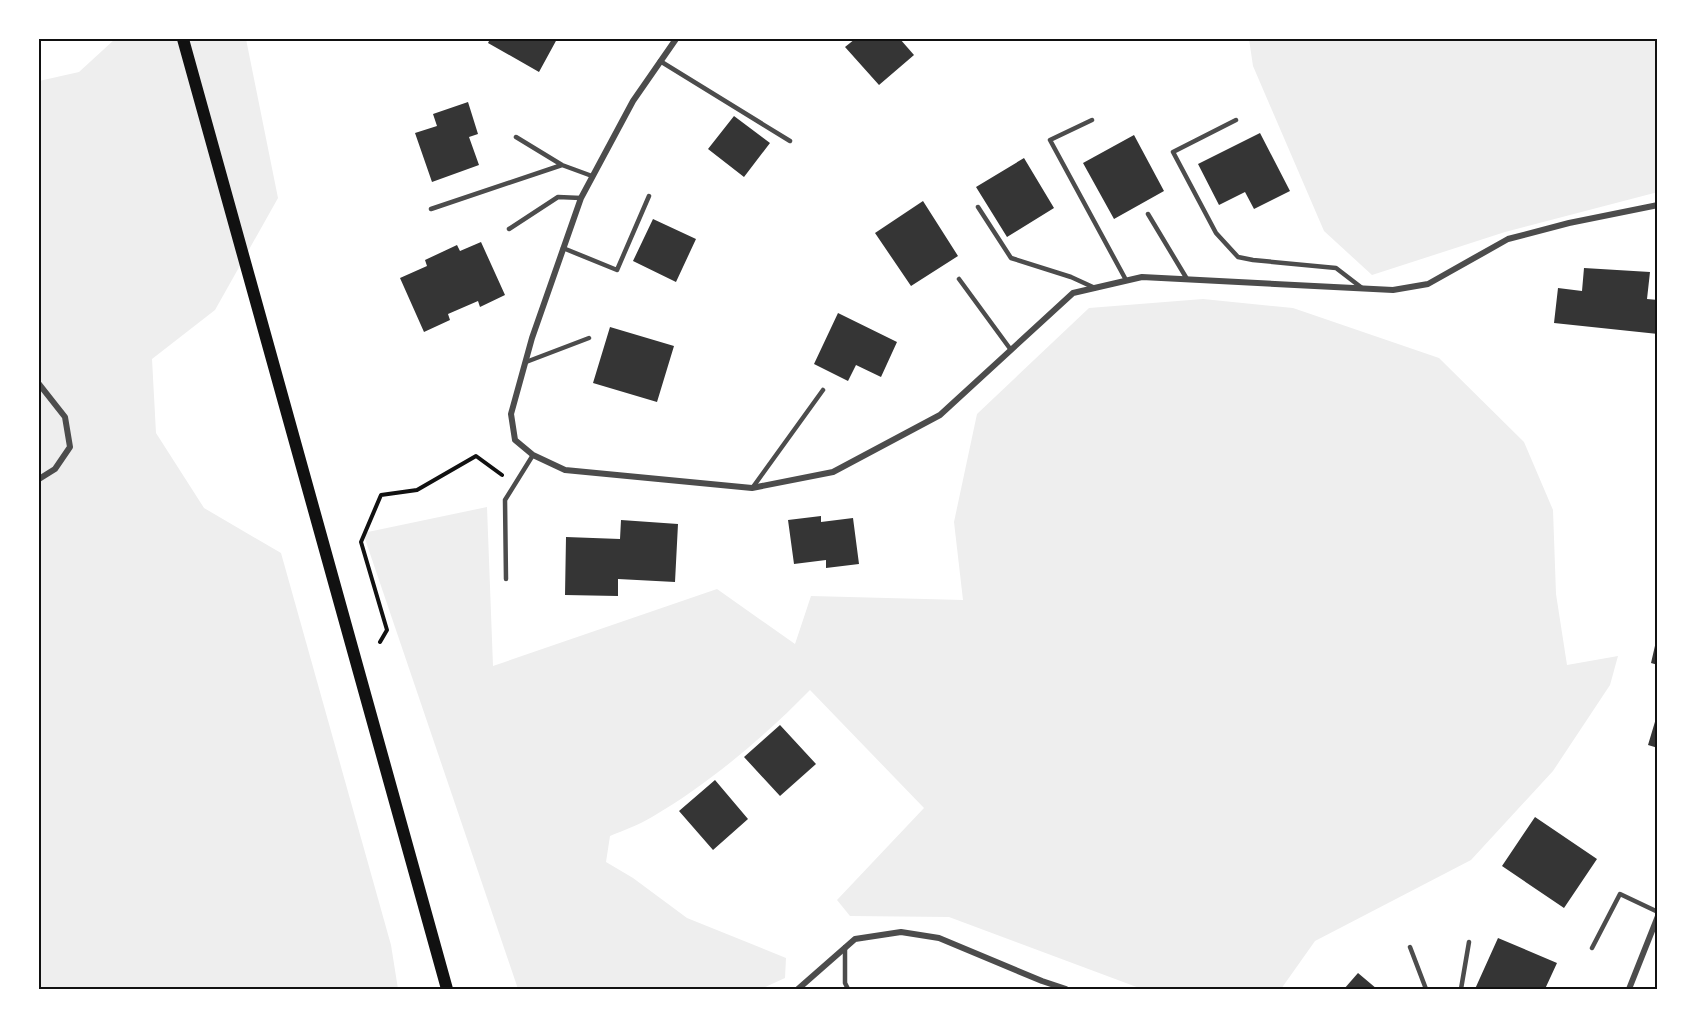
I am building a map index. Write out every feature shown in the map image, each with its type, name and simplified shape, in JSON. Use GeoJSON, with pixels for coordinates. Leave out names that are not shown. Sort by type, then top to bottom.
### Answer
{"type":"FeatureCollection","features":[{"type":"Feature","properties":{"kind":"main road"},"geometry":{"type":"LineString","coordinates":[[183,39],[447,989]]}},
{"type":"Feature","properties":{"kind":"street"},"geometry":{"type":"LineString","coordinates":[[676,39],[633,101],[580,198],[511,414],[515,440],[533,455],[565,470],[752,488],[833,472],[940,415],[1073,293],[1142,277],[1393,290],[1428,285],[1508,239],[1569,223],[1658,206]]}},
{"type":"Feature","properties":{"kind":"street"},"geometry":{"type":"LineString","coordinates":[[39,384],[65,417],[70,447],[55,469],[39,479]]}},
{"type":"Feature","properties":{"kind":"street"},"geometry":{"type":"LineString","coordinates":[[1629,989],[1658,914]]}},
{"type":"Feature","properties":{"kind":"street"},"geometry":{"type":"LineString","coordinates":[[798,989],[855,939],[901,932],[939,938],[1066,989]]}},
{"type":"Feature","properties":{"kind":"lane"},"geometry":{"type":"LineString","coordinates":[[660,61],[790,141]]}},
{"type":"Feature","properties":{"kind":"lane"},"geometry":{"type":"LineString","coordinates":[[1092,120],[1050,140],[1126,280]]}},
{"type":"Feature","properties":{"kind":"lane"},"geometry":{"type":"LineString","coordinates":[[1236,120],[1173,152],[1216,234],[1238,257],[1336,267],[1363,289]]}},
{"type":"Feature","properties":{"kind":"lane"},"geometry":{"type":"LineString","coordinates":[[516,137],[562,165],[592,176]]}},
{"type":"Feature","properties":{"kind":"lane"},"geometry":{"type":"LineString","coordinates":[[431,209],[562,165]]}},
{"type":"Feature","properties":{"kind":"lane"},"geometry":{"type":"LineString","coordinates":[[563,248],[617,270],[649,196]]}},
{"type":"Feature","properties":{"kind":"lane"},"geometry":{"type":"LineString","coordinates":[[509,229],[558,197],[580,198]]}},
{"type":"Feature","properties":{"kind":"lane"},"geometry":{"type":"LineString","coordinates":[[978,207],[1011,258],[1071,277],[1095,288]]}},
{"type":"Feature","properties":{"kind":"lane"},"geometry":{"type":"LineString","coordinates":[[1148,214],[1187,279]]}},
{"type":"Feature","properties":{"kind":"lane"},"geometry":{"type":"LineString","coordinates":[[959,279],[1011,350]]}},
{"type":"Feature","properties":{"kind":"lane"},"geometry":{"type":"LineString","coordinates":[[526,362],[589,338]]}},
{"type":"Feature","properties":{"kind":"lane"},"geometry":{"type":"LineString","coordinates":[[752,488],[823,390]]}},
{"type":"Feature","properties":{"kind":"lane"},"geometry":{"type":"LineString","coordinates":[[506,579],[505,500],[533,455]]}},
{"type":"Feature","properties":{"kind":"lane"},"geometry":{"type":"LineString","coordinates":[[1592,948],[1620,894],[1658,914]]}},
{"type":"Feature","properties":{"kind":"lane"},"geometry":{"type":"LineString","coordinates":[[1461,989],[1468,942]]}},
{"type":"Feature","properties":{"kind":"lane"},"geometry":{"type":"LineString","coordinates":[[845,947],[845,982],[848,989]]}},
{"type":"Feature","properties":{"kind":"lane"},"geometry":{"type":"LineString","coordinates":[[1410,947],[1426,989]]}},
{"type":"Feature","properties":{"kind":"path"},"geometry":{"type":"LineString","coordinates":[[380,642],[387,630],[361,542],[381,495],[417,490],[476,456],[504,477],[533,455]]}},
{"type":"Feature","properties":{"kind":"shaded area"},"geometry":{"type":"Polygon","coordinates":[[[115,39],[246,39],[278,198],[215,310],[152,359],[156,433],[204,508],[281,553],[391,945],[398,989],[39,989],[39,81],[79,72],[115,39]]]}},
{"type":"Feature","properties":{"kind":"shaded area"},"geometry":{"type":"Polygon","coordinates":[[[1249,39],[1658,39],[1658,192],[1505,232],[1372,275],[1324,231],[1253,66],[1249,39]]]}},
{"type":"Feature","properties":{"kind":"shaded area"},"geometry":{"type":"Polygon","coordinates":[[[1203,299],[1293,308],[1439,358],[1524,442],[1553,510],[1556,594],[1567,665],[1618,656],[1610,685],[1553,771],[1471,860],[1315,941],[1281,989],[1142,989],[949,917],[850,916],[837,900],[924,808],[810,690],[755,742],[695,789],[647,820],[610,836],[606,862],[633,878],[687,918],[786,958],[785,978],[761,989],[518,989],[363,533],[487,507],[493,666],[717,589],[795,644],[811,596],[963,600],[954,522],[977,414],[1089,308],[1203,299]]]}},
{"type":"Feature","properties":{"kind":"building"},"geometry":{"type":"Polygon","coordinates":[[[490,39],[557,39],[539,72],[488,43],[490,39]]]}},
{"type":"Feature","properties":{"kind":"building"},"geometry":{"type":"Polygon","coordinates":[[[855,39],[900,39],[914,55],[879,85],[845,47],[855,39]]]}},
{"type":"Feature","properties":{"kind":"building"},"geometry":{"type":"Polygon","coordinates":[[[468,102],[478,134],[469,137],[479,165],[432,182],[415,133],[437,126],[433,114],[468,102]]]}},
{"type":"Feature","properties":{"kind":"building"},"geometry":{"type":"Polygon","coordinates":[[[734,116],[770,143],[744,177],[708,149],[734,116]]]}},
{"type":"Feature","properties":{"kind":"building"},"geometry":{"type":"Polygon","coordinates":[[[1260,133],[1290,191],[1254,209],[1245,192],[1219,205],[1198,164],[1260,133]]]}},
{"type":"Feature","properties":{"kind":"building"},"geometry":{"type":"Polygon","coordinates":[[[1134,135],[1164,191],[1114,219],[1083,163],[1134,135]]]}},
{"type":"Feature","properties":{"kind":"building"},"geometry":{"type":"Polygon","coordinates":[[[1024,158],[1054,208],[1007,237],[976,187],[1024,158]]]}},
{"type":"Feature","properties":{"kind":"building"},"geometry":{"type":"Polygon","coordinates":[[[923,201],[958,256],[911,286],[875,233],[923,201]]]}},
{"type":"Feature","properties":{"kind":"building"},"geometry":{"type":"Polygon","coordinates":[[[653,219],[696,239],[676,282],[633,261],[653,219]]]}},
{"type":"Feature","properties":{"kind":"building"},"geometry":{"type":"Polygon","coordinates":[[[481,242],[505,295],[480,307],[478,301],[448,314],[450,320],[424,332],[400,278],[427,266],[425,260],[457,245],[460,251],[481,242]]]}},
{"type":"Feature","properties":{"kind":"building"},"geometry":{"type":"Polygon","coordinates":[[[1584,268],[1650,272],[1647,299],[1658,300],[1658,334],[1554,323],[1558,288],[1582,291],[1584,268]]]}},
{"type":"Feature","properties":{"kind":"building"},"geometry":{"type":"Polygon","coordinates":[[[838,313],[897,342],[881,377],[856,365],[848,381],[814,364],[838,313]]]}},
{"type":"Feature","properties":{"kind":"building"},"geometry":{"type":"Polygon","coordinates":[[[610,327],[674,346],[657,402],[593,383],[610,327]]]}},
{"type":"Feature","properties":{"kind":"building"},"geometry":{"type":"Polygon","coordinates":[[[821,516],[821,522],[853,518],[859,564],[826,568],[826,560],[794,564],[788,520],[821,516]]]}},
{"type":"Feature","properties":{"kind":"building"},"geometry":{"type":"Polygon","coordinates":[[[621,520],[678,524],[675,582],[618,579],[618,596],[565,595],[566,537],[620,539],[621,520]]]}},
{"type":"Feature","properties":{"kind":"building"},"geometry":{"type":"Polygon","coordinates":[[[1658,637],[1658,665],[1651,663],[1658,637]]]}},
{"type":"Feature","properties":{"kind":"building"},"geometry":{"type":"Polygon","coordinates":[[[1658,715],[1658,748],[1648,745],[1658,715]]]}},
{"type":"Feature","properties":{"kind":"building"},"geometry":{"type":"Polygon","coordinates":[[[780,725],[816,764],[780,796],[744,757],[780,725]]]}},
{"type":"Feature","properties":{"kind":"building"},"geometry":{"type":"Polygon","coordinates":[[[715,780],[748,819],[713,850],[679,811],[715,780]]]}},
{"type":"Feature","properties":{"kind":"building"},"geometry":{"type":"Polygon","coordinates":[[[1535,817],[1597,859],[1564,908],[1502,866],[1535,817]]]}},
{"type":"Feature","properties":{"kind":"building"},"geometry":{"type":"Polygon","coordinates":[[[1498,938],[1557,963],[1545,989],[1475,989],[1498,938]]]}},
{"type":"Feature","properties":{"kind":"building"},"geometry":{"type":"Polygon","coordinates":[[[1358,973],[1377,989],[1344,989],[1358,973]]]}}]}
